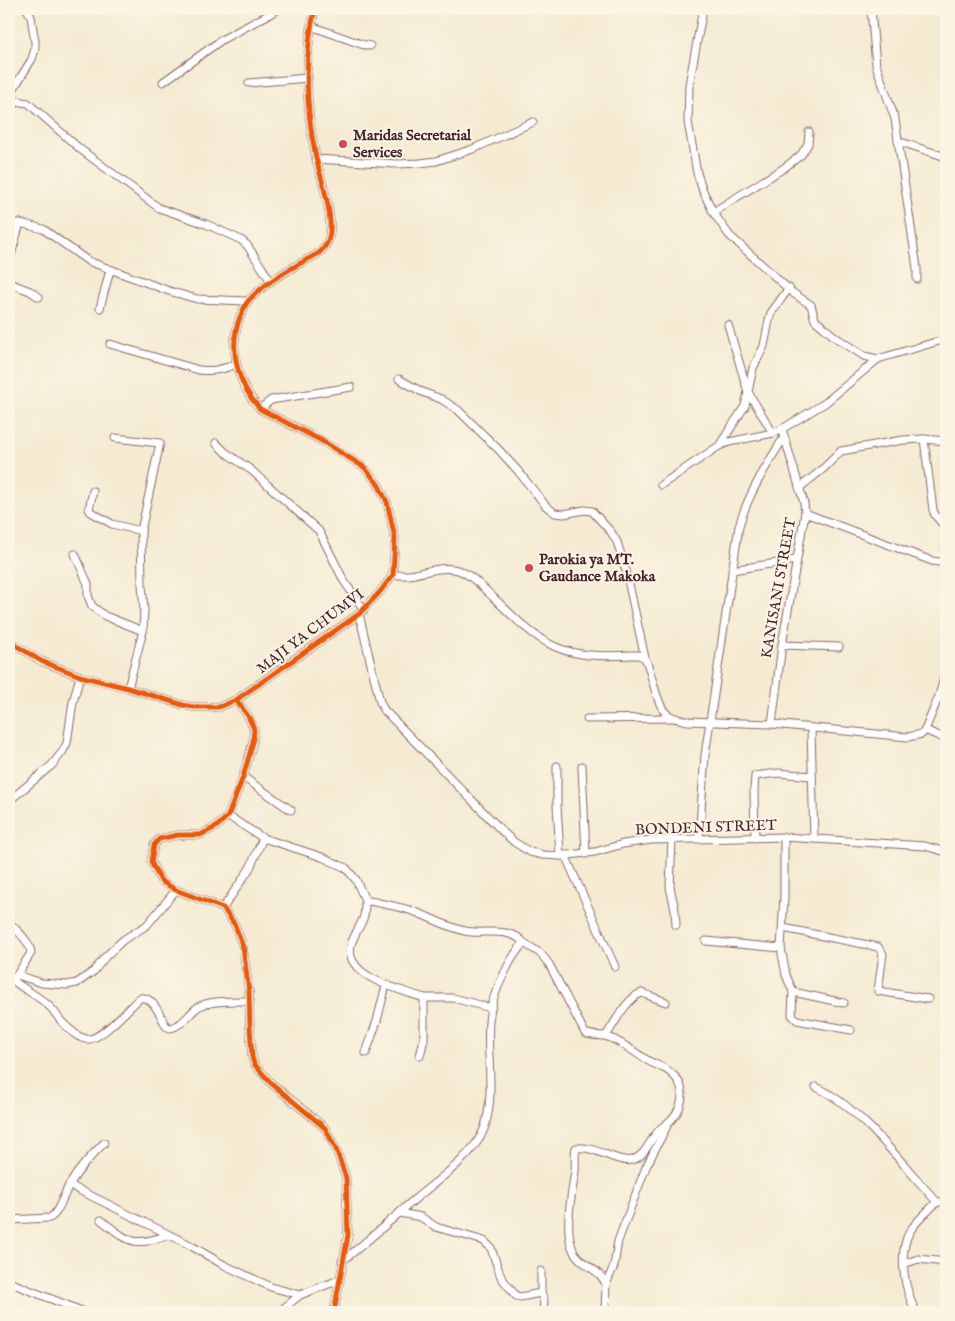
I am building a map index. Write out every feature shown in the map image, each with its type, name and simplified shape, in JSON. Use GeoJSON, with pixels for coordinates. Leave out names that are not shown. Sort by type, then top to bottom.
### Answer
{"type":"FeatureCollection","features":[{"type":"Feature","properties":{"kind":"street"},"geometry":{"type":"LineString","coordinates":[[9,96],[32,59],[35,49],[36,42],[31,17],[27,9]]}},
{"type":"Feature","properties":{"kind":"street"},"geometry":{"type":"LineString","coordinates":[[163,82],[223,40],[279,9]]}},
{"type":"Feature","properties":{"kind":"street"},"geometry":{"type":"LineString","coordinates":[[315,9],[308,48],[310,113],[316,158],[330,221],[330,239],[325,248],[319,253],[270,280],[247,302],[238,324],[234,344],[236,364],[241,380],[254,403],[260,409],[322,441],[364,467],[378,484],[387,502],[394,538],[394,575],[409,575],[439,569],[458,570],[483,588],[520,624],[555,648],[583,655],[639,655],[645,658]]}},
{"type":"Feature","properties":{"kind":"street"},"geometry":{"type":"LineString","coordinates":[[703,9],[689,85],[688,122],[697,173],[713,212],[729,236],[811,305],[815,320],[835,337],[864,356],[878,359]]}},
{"type":"Feature","properties":{"kind":"street"},"geometry":{"type":"LineString","coordinates":[[871,9],[876,65],[895,119],[917,268],[916,279]]}},
{"type":"Feature","properties":{"kind":"street"},"geometry":{"type":"LineString","coordinates":[[311,26],[370,46]]}},
{"type":"Feature","properties":{"kind":"street"},"geometry":{"type":"LineString","coordinates":[[249,83],[308,78]]}},
{"type":"Feature","properties":{"kind":"street"},"geometry":{"type":"LineString","coordinates":[[9,100],[19,100],[28,103],[80,149],[159,208],[213,227],[241,240],[247,245],[270,280]]}},
{"type":"Feature","properties":{"kind":"street"},"geometry":{"type":"LineString","coordinates":[[9,108],[19,100]]}},
{"type":"Feature","properties":{"kind":"street"},"geometry":{"type":"LineString","coordinates":[[316,158],[397,164],[436,161],[473,149],[532,122]]}},
{"type":"Feature","properties":{"kind":"street"},"geometry":{"type":"LineString","coordinates":[[713,212],[784,168],[801,155],[808,144],[809,132]]}},
{"type":"Feature","properties":{"kind":"street"},"geometry":{"type":"LineString","coordinates":[[898,141],[946,158]]}},
{"type":"Feature","properties":{"kind":"street"},"geometry":{"type":"LineString","coordinates":[[9,224],[20,223],[43,229],[88,260],[157,287],[197,299],[247,302]]}},
{"type":"Feature","properties":{"kind":"street"},"geometry":{"type":"LineString","coordinates":[[9,262],[20,223]]}},
{"type":"Feature","properties":{"kind":"street"},"geometry":{"type":"LineString","coordinates":[[100,308],[110,270]]}},
{"type":"Feature","properties":{"kind":"street"},"geometry":{"type":"LineString","coordinates":[[9,283],[30,291],[38,297]]}},
{"type":"Feature","properties":{"kind":"street"},"geometry":{"type":"LineString","coordinates":[[719,446],[745,406],[753,368],[764,346],[771,313],[789,288]]}},
{"type":"Feature","properties":{"kind":"street"},"geometry":{"type":"LineString","coordinates":[[728,325],[748,392],[773,433]]}},
{"type":"Feature","properties":{"kind":"street"},"geometry":{"type":"LineString","coordinates":[[661,485],[719,446],[729,442],[773,433],[782,429],[825,403],[878,359],[946,339]]}},
{"type":"Feature","properties":{"kind":"street"},"geometry":{"type":"LineString","coordinates":[[110,344],[199,370],[210,371],[236,364]]}},
{"type":"Feature","properties":{"kind":"street"},"geometry":{"type":"LineString","coordinates":[[399,379],[422,392],[442,399],[458,410],[498,449],[546,506],[555,513],[592,511],[604,524],[617,542],[626,571],[645,658],[659,704],[665,713],[674,718]]}},
{"type":"Feature","properties":{"kind":"street"},"geometry":{"type":"LineString","coordinates":[[260,409],[271,400],[352,387]]}},
{"type":"Feature","properties":{"kind":"street","name":"KANISANI STREET"},"geometry":{"type":"LineString","coordinates":[[772,724],[782,645],[805,513],[804,503],[782,429]]}},
{"type":"Feature","properties":{"kind":"street"},"geometry":{"type":"LineString","coordinates":[[699,839],[705,755],[739,526],[743,511],[765,468],[784,437]]}},
{"type":"Feature","properties":{"kind":"street"},"geometry":{"type":"LineString","coordinates":[[115,438],[160,443],[141,531],[143,631],[128,688]]}},
{"type":"Feature","properties":{"kind":"street"},"geometry":{"type":"LineString","coordinates":[[799,488],[823,469],[841,451],[886,442],[924,439],[946,441]]}},
{"type":"Feature","properties":{"kind":"street"},"geometry":{"type":"LineString","coordinates":[[924,439],[933,510],[946,528]]}},
{"type":"Feature","properties":{"kind":"street"},"geometry":{"type":"LineString","coordinates":[[216,443],[225,452],[252,470],[319,531],[361,612]]}},
{"type":"Feature","properties":{"kind":"street"},"geometry":{"type":"LineString","coordinates":[[93,491],[89,509],[91,512],[112,524],[141,531]]}},
{"type":"Feature","properties":{"kind":"street"},"geometry":{"type":"LineString","coordinates":[[805,513],[932,561],[945,562],[946,544]]}},
{"type":"Feature","properties":{"kind":"street"},"geometry":{"type":"LineString","coordinates":[[75,554],[88,584],[88,596],[92,606],[105,616],[143,631]]}},
{"type":"Feature","properties":{"kind":"street"},"geometry":{"type":"LineString","coordinates":[[732,570],[796,560]]}},
{"type":"Feature","properties":{"kind":"street","name":"MAJI YA CHUMVI"},"geometry":{"type":"LineString","coordinates":[[9,641],[41,661],[80,676],[193,707],[219,707],[236,700],[361,612],[394,575]]}},
{"type":"Feature","properties":{"kind":"street","name":"BONDENI STREET"},"geometry":{"type":"LineString","coordinates":[[361,612],[380,702],[384,710],[514,842],[530,852],[562,856],[586,854],[623,844],[651,840],[784,837],[925,846],[946,852]]}},
{"type":"Feature","properties":{"kind":"street"},"geometry":{"type":"LineString","coordinates":[[782,645],[839,647]]}},
{"type":"Feature","properties":{"kind":"street"},"geometry":{"type":"LineString","coordinates":[[587,719],[674,718],[688,721],[772,724],[908,737],[922,734],[925,730],[940,696],[946,672]]}},
{"type":"Feature","properties":{"kind":"street"},"geometry":{"type":"LineString","coordinates":[[9,801],[52,766],[63,751],[67,743],[73,702],[80,676]]}},
{"type":"Feature","properties":{"kind":"street"},"geometry":{"type":"LineString","coordinates":[[236,700],[248,716],[254,729],[253,742],[243,777],[228,816],[216,827],[200,835],[166,836],[159,839],[154,845],[151,856],[153,869],[161,881],[176,890],[223,908],[236,925],[242,947],[250,1001],[250,1027],[254,1064],[286,1096],[325,1128],[336,1149],[346,1178],[348,1235],[334,1312]]}},
{"type":"Feature","properties":{"kind":"street"},"geometry":{"type":"LineString","coordinates":[[811,729],[814,839]]}},
{"type":"Feature","properties":{"kind":"street"},"geometry":{"type":"LineString","coordinates":[[925,730],[946,739]]}},
{"type":"Feature","properties":{"kind":"street"},"geometry":{"type":"LineString","coordinates":[[557,766],[557,805],[562,856],[615,968]]}},
{"type":"Feature","properties":{"kind":"street"},"geometry":{"type":"LineString","coordinates":[[582,766],[586,854]]}},
{"type":"Feature","properties":{"kind":"street"},"geometry":{"type":"LineString","coordinates":[[755,838],[755,776],[778,773],[812,776]]}},
{"type":"Feature","properties":{"kind":"street"},"geometry":{"type":"LineString","coordinates":[[243,777],[291,810]]}},
{"type":"Feature","properties":{"kind":"street"},"geometry":{"type":"LineString","coordinates":[[228,816],[263,838],[322,857],[346,868],[356,880],[365,900],[364,915],[352,943],[351,954],[360,969],[371,978],[424,998],[453,998],[491,1008]]}},
{"type":"Feature","properties":{"kind":"street"},"geometry":{"type":"LineString","coordinates":[[784,837],[781,948],[786,974],[794,992],[794,1018],[822,1026],[850,1030]]}},
{"type":"Feature","properties":{"kind":"street"},"geometry":{"type":"LineString","coordinates":[[223,908],[250,868],[263,838]]}},
{"type":"Feature","properties":{"kind":"street"},"geometry":{"type":"LineString","coordinates":[[672,839],[670,888],[676,925]]}},
{"type":"Feature","properties":{"kind":"street"},"geometry":{"type":"LineString","coordinates":[[13,977],[42,983],[67,985],[77,983],[94,971],[105,957],[123,940],[147,925],[176,890]]}},
{"type":"Feature","properties":{"kind":"street"},"geometry":{"type":"LineString","coordinates":[[365,900],[416,912],[465,931],[516,937],[540,953],[549,964],[585,1033],[594,1036],[606,1036],[672,1073],[676,1078],[682,1094],[682,1101],[646,1167],[618,1241],[614,1266],[606,1284],[605,1312]]}},
{"type":"Feature","properties":{"kind":"street"},"geometry":{"type":"LineString","coordinates":[[9,922],[24,938],[31,950],[28,959],[13,977]]}},
{"type":"Feature","properties":{"kind":"street"},"geometry":{"type":"LineString","coordinates":[[783,928],[878,946],[883,954],[878,991],[928,1000]]}},
{"type":"Feature","properties":{"kind":"street"},"geometry":{"type":"LineString","coordinates":[[706,941],[781,948]]}},
{"type":"Feature","properties":{"kind":"street"},"geometry":{"type":"LineString","coordinates":[[342,1261],[440,1180],[469,1152],[483,1131],[490,1099],[489,1023],[491,1008],[501,980],[518,949],[524,943]]}},
{"type":"Feature","properties":{"kind":"street"},"geometry":{"type":"LineString","coordinates":[[13,977],[20,986],[50,1007],[62,1023],[82,1038],[88,1040],[93,1039],[112,1025],[140,998],[145,997],[151,1000],[166,1026],[170,1028],[183,1023],[199,1007],[214,1003],[250,1001]]}},
{"type":"Feature","properties":{"kind":"street"},"geometry":{"type":"LineString","coordinates":[[366,1053],[386,985]]}},
{"type":"Feature","properties":{"kind":"street"},"geometry":{"type":"LineString","coordinates":[[794,992],[844,1002]]}},
{"type":"Feature","properties":{"kind":"street"},"geometry":{"type":"LineString","coordinates":[[606,1036],[630,1001],[638,994],[642,993],[666,1002]]}},
{"type":"Feature","properties":{"kind":"street"},"geometry":{"type":"LineString","coordinates":[[420,1056],[424,1039],[424,998]]}},
{"type":"Feature","properties":{"kind":"street"},"geometry":{"type":"LineString","coordinates":[[816,1087],[836,1097],[850,1110],[883,1142],[937,1202],[946,1202]]}},
{"type":"Feature","properties":{"kind":"street"},"geometry":{"type":"LineString","coordinates":[[606,1284],[603,1276],[581,1262],[574,1251],[569,1236],[576,1148],[588,1148],[624,1161],[630,1161],[641,1156],[655,1132],[669,1122]]}},
{"type":"Feature","properties":{"kind":"street"},"geometry":{"type":"LineString","coordinates":[[9,1220],[50,1218],[55,1215],[76,1173],[104,1143]]}},
{"type":"Feature","properties":{"kind":"street"},"geometry":{"type":"LineString","coordinates":[[69,1186],[188,1244],[224,1265],[271,1287],[300,1295]]}},
{"type":"Feature","properties":{"kind":"street"},"geometry":{"type":"LineString","coordinates":[[916,1312],[910,1301],[905,1280],[905,1247],[910,1232],[937,1202]]}},
{"type":"Feature","properties":{"kind":"street"},"geometry":{"type":"LineString","coordinates":[[400,1213],[421,1217],[436,1227],[484,1241],[491,1248],[501,1277],[516,1296],[520,1297],[541,1292]]}},
{"type":"Feature","properties":{"kind":"street"},"geometry":{"type":"LineString","coordinates":[[102,1220],[132,1242],[143,1243],[169,1235]]}},
{"type":"Feature","properties":{"kind":"street"},"geometry":{"type":"LineString","coordinates":[[904,1264],[918,1259],[946,1262]]}},
{"type":"Feature","properties":{"kind":"street"},"geometry":{"type":"LineString","coordinates":[[541,1272],[541,1292],[544,1300],[543,1312]]}},
{"type":"Feature","properties":{"kind":"street"},"geometry":{"type":"LineString","coordinates":[[279,1312],[300,1295],[339,1280]]}},
{"type":"Feature","properties":{"kind":"street"},"geometry":{"type":"LineString","coordinates":[[9,1282],[69,1310],[84,1312]]}},
{"type":"Feature","properties":{"kind":"cycle path"},"geometry":{"type":"LineString","coordinates":[[9,641],[41,661],[80,676],[183,705],[219,707],[236,700],[359,614],[393,575],[395,538],[387,502],[378,484],[364,467],[322,441],[260,409],[245,388],[240,377],[235,353],[236,329],[248,302],[273,280],[319,253],[327,243],[330,235],[328,206],[316,158],[308,102],[307,64],[315,9]]}},
{"type":"Feature","properties":{"kind":"cycle path"},"geometry":{"type":"LineString","coordinates":[[236,700],[248,716],[254,729],[253,742],[243,777],[228,816],[216,827],[200,835],[178,835],[159,839],[154,845],[151,862],[161,881],[176,890],[223,908],[235,925],[243,947],[249,992],[252,1057],[254,1064],[271,1083],[325,1128],[336,1149],[346,1178],[348,1235],[334,1312]]}},
{"type":"Feature","properties":{"kind":"place","name":"Maridas Secretarial Services"},"geometry":{"type":"Point","coordinates":[343,144]}},
{"type":"Feature","properties":{"kind":"place","name":"Parokia ya MT. Gaudance Makoka"},"geometry":{"type":"Point","coordinates":[529,568]}}]}
